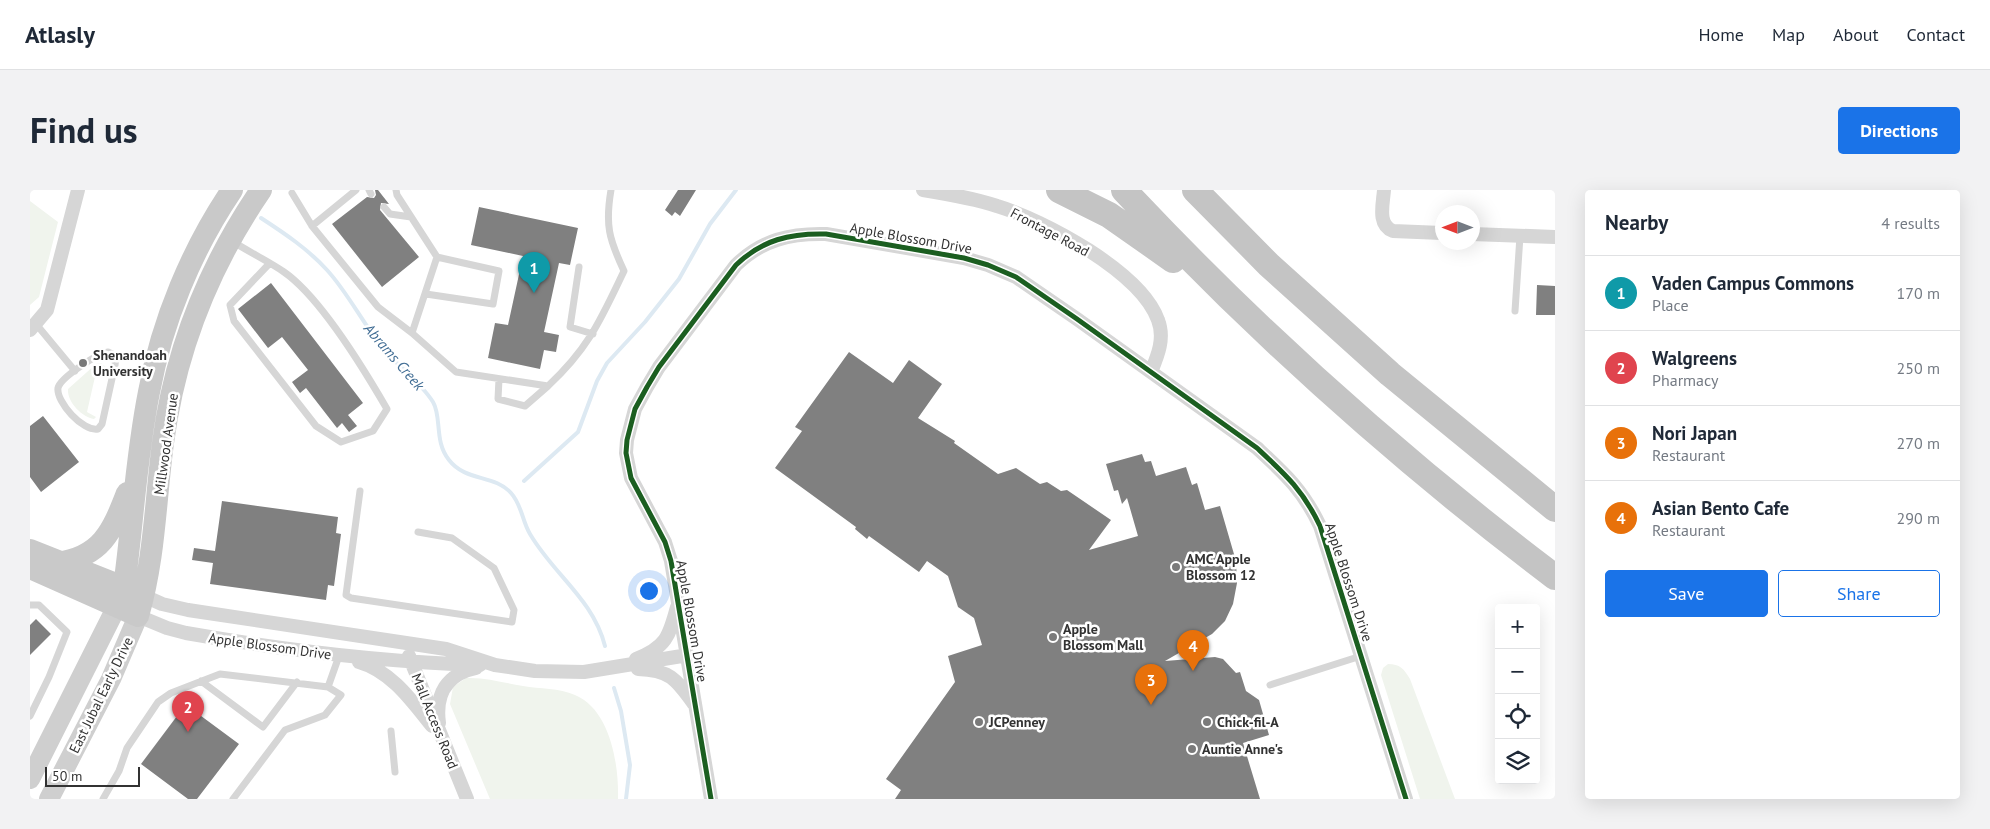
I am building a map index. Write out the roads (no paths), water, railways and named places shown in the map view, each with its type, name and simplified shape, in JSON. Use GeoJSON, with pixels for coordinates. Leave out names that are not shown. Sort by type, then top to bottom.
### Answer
{"type":"FeatureCollection","features":[{"type":"Feature","properties":{"kind":"highway"},"geometry":{"type":"LineString","coordinates":[[1059,190],[1109,215],[1135,232],[1267,335]]}},
{"type":"Feature","properties":{"kind":"highway"},"geometry":{"type":"LineString","coordinates":[[1124,190],[1267,335],[1382,439],[1459,503],[1555,577]]}},
{"type":"Feature","properties":{"kind":"highway"},"geometry":{"type":"LineString","coordinates":[[1195,190],[1269,265],[1390,374],[1555,509]]}},
{"type":"Feature","properties":{"kind":"main road","name":"Millwood Avenue"},"geometry":{"type":"LineString","coordinates":[[131,601],[138,464],[149,389],[167,324],[199,247],[232,190]]}},
{"type":"Feature","properties":{"kind":"main road","name":"Millwood Avenue"},"geometry":{"type":"LineString","coordinates":[[131,601],[154,543],[163,444],[180,361],[195,315],[230,239],[261,190]]}},
{"type":"Feature","properties":{"kind":"main road"},"geometry":{"type":"LineString","coordinates":[[57,563],[74,560],[88,554],[105,539],[119,516],[138,464]]}},
{"type":"Feature","properties":{"kind":"main road"},"geometry":{"type":"LineString","coordinates":[[30,550],[131,601]]}},
{"type":"Feature","properties":{"kind":"main road"},"geometry":{"type":"LineString","coordinates":[[30,568],[131,601]]}},
{"type":"Feature","properties":{"kind":"main road","name":"East Jubal Early Drive"},"geometry":{"type":"LineString","coordinates":[[33,768],[131,601]]}},
{"type":"Feature","properties":{"kind":"main road","name":"East Jubal Early Drive"},"geometry":{"type":"LineString","coordinates":[[49,799],[111,679],[131,601]]}},
{"type":"Feature","properties":{"kind":"street"},"geometry":{"type":"LineString","coordinates":[[33,327],[47,310],[78,190]]}},
{"type":"Feature","properties":{"kind":"street","name":"Frontage Road"},"geometry":{"type":"LineString","coordinates":[[923,190],[976,200],[1018,213],[1080,244],[1114,268],[1136,289],[1158,320],[1161,343],[1151,372]]}},
{"type":"Feature","properties":{"kind":"street"},"geometry":{"type":"LineString","coordinates":[[1384,190],[1382,221],[1387,229],[1393,231],[1435,233]]}},
{"type":"Feature","properties":{"kind":"street","name":"Apple Blossom Drive"},"geometry":{"type":"LineString","coordinates":[[711,799],[679,602],[665,542],[631,478],[626,453],[630,422],[639,400],[659,366],[724,278],[746,256],[771,241],[796,234],[826,234],[964,258],[988,265],[1032,288],[1256,448],[1302,492],[1320,526],[1406,799]]}},
{"type":"Feature","properties":{"kind":"street"},"geometry":{"type":"LineString","coordinates":[[1480,234],[1555,237]]}},
{"type":"Feature","properties":{"kind":"street","name":"Apple Blossom Drive"},"geometry":{"type":"LineString","coordinates":[[131,601],[162,604],[188,610],[446,649],[495,665]]}},
{"type":"Feature","properties":{"kind":"street","name":"Apple Blossom Drive"},"geometry":{"type":"LineString","coordinates":[[131,601],[167,628],[186,633],[339,656],[411,662],[495,665],[560,673],[614,668],[688,655]]}},
{"type":"Feature","properties":{"kind":"street"},"geometry":{"type":"LineString","coordinates":[[614,668],[653,652],[661,646],[670,632],[679,602]]}},
{"type":"Feature","properties":{"kind":"street","name":"Mall Access Road"},"geometry":{"type":"LineString","coordinates":[[405,643],[465,797]]}},
{"type":"Feature","properties":{"kind":"street"},"geometry":{"type":"LineString","coordinates":[[339,656],[368,664],[382,672],[414,704],[441,738]]}},
{"type":"Feature","properties":{"kind":"street"},"geometry":{"type":"LineString","coordinates":[[441,738],[438,710],[442,689],[448,681],[466,670],[495,665]]}},
{"type":"Feature","properties":{"kind":"street"},"geometry":{"type":"LineString","coordinates":[[614,668],[650,670],[668,674],[680,684],[696,707]]}},
{"type":"Feature","properties":{"kind":"lane"},"geometry":{"type":"LineString","coordinates":[[312,226],[356,190]]}},
{"type":"Feature","properties":{"kind":"lane"},"geometry":{"type":"LineString","coordinates":[[396,190],[411,218],[437,257],[499,271],[493,304],[426,294]]}},
{"type":"Feature","properties":{"kind":"lane"},"geometry":{"type":"LineString","coordinates":[[499,378],[498,398],[525,406],[572,364],[593,334],[624,271],[612,246],[606,215],[611,190]]}},
{"type":"Feature","properties":{"kind":"lane"},"geometry":{"type":"LineString","coordinates":[[292,191],[312,226],[378,306],[456,372],[548,386]]}},
{"type":"Feature","properties":{"kind":"lane"},"geometry":{"type":"LineString","coordinates":[[384,208],[390,214],[411,218]]}},
{"type":"Feature","properties":{"kind":"lane"},"geometry":{"type":"LineString","coordinates":[[1515,311],[1520,236]]}},
{"type":"Feature","properties":{"kind":"lane"},"geometry":{"type":"LineString","coordinates":[[230,239],[285,273],[315,302],[368,376],[387,409],[373,431],[341,442],[316,426],[234,321],[230,305],[269,264]]}},
{"type":"Feature","properties":{"kind":"lane"},"geometry":{"type":"LineString","coordinates":[[412,333],[437,257]]}},
{"type":"Feature","properties":{"kind":"lane"},"geometry":{"type":"LineString","coordinates":[[579,267],[570,327],[593,334]]}},
{"type":"Feature","properties":{"kind":"lane"},"geometry":{"type":"LineString","coordinates":[[33,327],[75,371]]}},
{"type":"Feature","properties":{"kind":"lane"},"geometry":{"type":"LineString","coordinates":[[103,353],[111,353],[116,356],[102,424],[98,429],[91,430],[80,424],[58,395],[60,384],[75,371],[103,353]]}},
{"type":"Feature","properties":{"kind":"lane"},"geometry":{"type":"LineString","coordinates":[[360,491],[346,589],[349,596],[512,622],[514,610],[494,568],[452,538],[418,532]]}},
{"type":"Feature","properties":{"kind":"lane"},"geometry":{"type":"LineString","coordinates":[[30,605],[39,605],[66,632],[49,677],[30,716]]}},
{"type":"Feature","properties":{"kind":"lane"},"geometry":{"type":"LineString","coordinates":[[328,687],[339,656]]}},
{"type":"Feature","properties":{"kind":"lane"},"geometry":{"type":"LineString","coordinates":[[1270,684],[1361,656]]}},
{"type":"Feature","properties":{"kind":"lane"},"geometry":{"type":"LineString","coordinates":[[103,799],[119,771],[127,748],[158,702],[171,693],[220,674],[328,687],[341,695],[328,712],[285,730],[233,799]]}},
{"type":"Feature","properties":{"kind":"lane"},"geometry":{"type":"LineString","coordinates":[[201,681],[264,727],[297,682]]}},
{"type":"Feature","properties":{"kind":"lane"},"geometry":{"type":"LineString","coordinates":[[391,731],[395,772]]}},
{"type":"Feature","properties":{"kind":"waterway"},"geometry":{"type":"LineString","coordinates":[[524,481],[578,432],[597,381],[607,363],[645,322],[679,279],[710,224],[736,190]]}},
{"type":"Feature","properties":{"kind":"waterway","name":"Abrams Creek"},"geometry":{"type":"LineString","coordinates":[[261,218],[304,248],[320,262],[342,288],[382,347],[427,394],[436,408],[441,445],[449,460],[463,472],[497,483],[511,493],[515,498],[530,534],[540,549],[592,614],[605,646]]}},
{"type":"Feature","properties":{"kind":"waterway","name":"Abrams Creek"},"geometry":{"type":"LineString","coordinates":[[614,688],[621,711],[630,765],[626,799]]}},
{"type":"Feature","properties":{"kind":"place","name":"Vaden Campus Commons"},"geometry":{"type":"Point","coordinates":[534,293]}},
{"type":"Feature","properties":{"kind":"place","name":"Shenandoah University"},"geometry":{"type":"Point","coordinates":[83,363]}},
{"type":"Feature","properties":{"kind":"place","name":"AMC Apple Blossom 12"},"geometry":{"type":"Point","coordinates":[1176,567]}},
{"type":"Feature","properties":{"kind":"place","name":"Apple Blossom Mall"},"geometry":{"type":"Point","coordinates":[1053,637]}},
{"type":"Feature","properties":{"kind":"place","name":"Asian Bento Cafe"},"geometry":{"type":"Point","coordinates":[1193,671]}},
{"type":"Feature","properties":{"kind":"place","name":"Nori Japan"},"geometry":{"type":"Point","coordinates":[1151,705]}},
{"type":"Feature","properties":{"kind":"place","name":"JCPenney"},"geometry":{"type":"Point","coordinates":[979,722]}},
{"type":"Feature","properties":{"kind":"place","name":"Chick-fil-A"},"geometry":{"type":"Point","coordinates":[1207,722]}},
{"type":"Feature","properties":{"kind":"place","name":"Walgreens"},"geometry":{"type":"Point","coordinates":[188,732]}},
{"type":"Feature","properties":{"kind":"place","name":"Auntie Anne's"},"geometry":{"type":"Point","coordinates":[1192,749]}}]}
